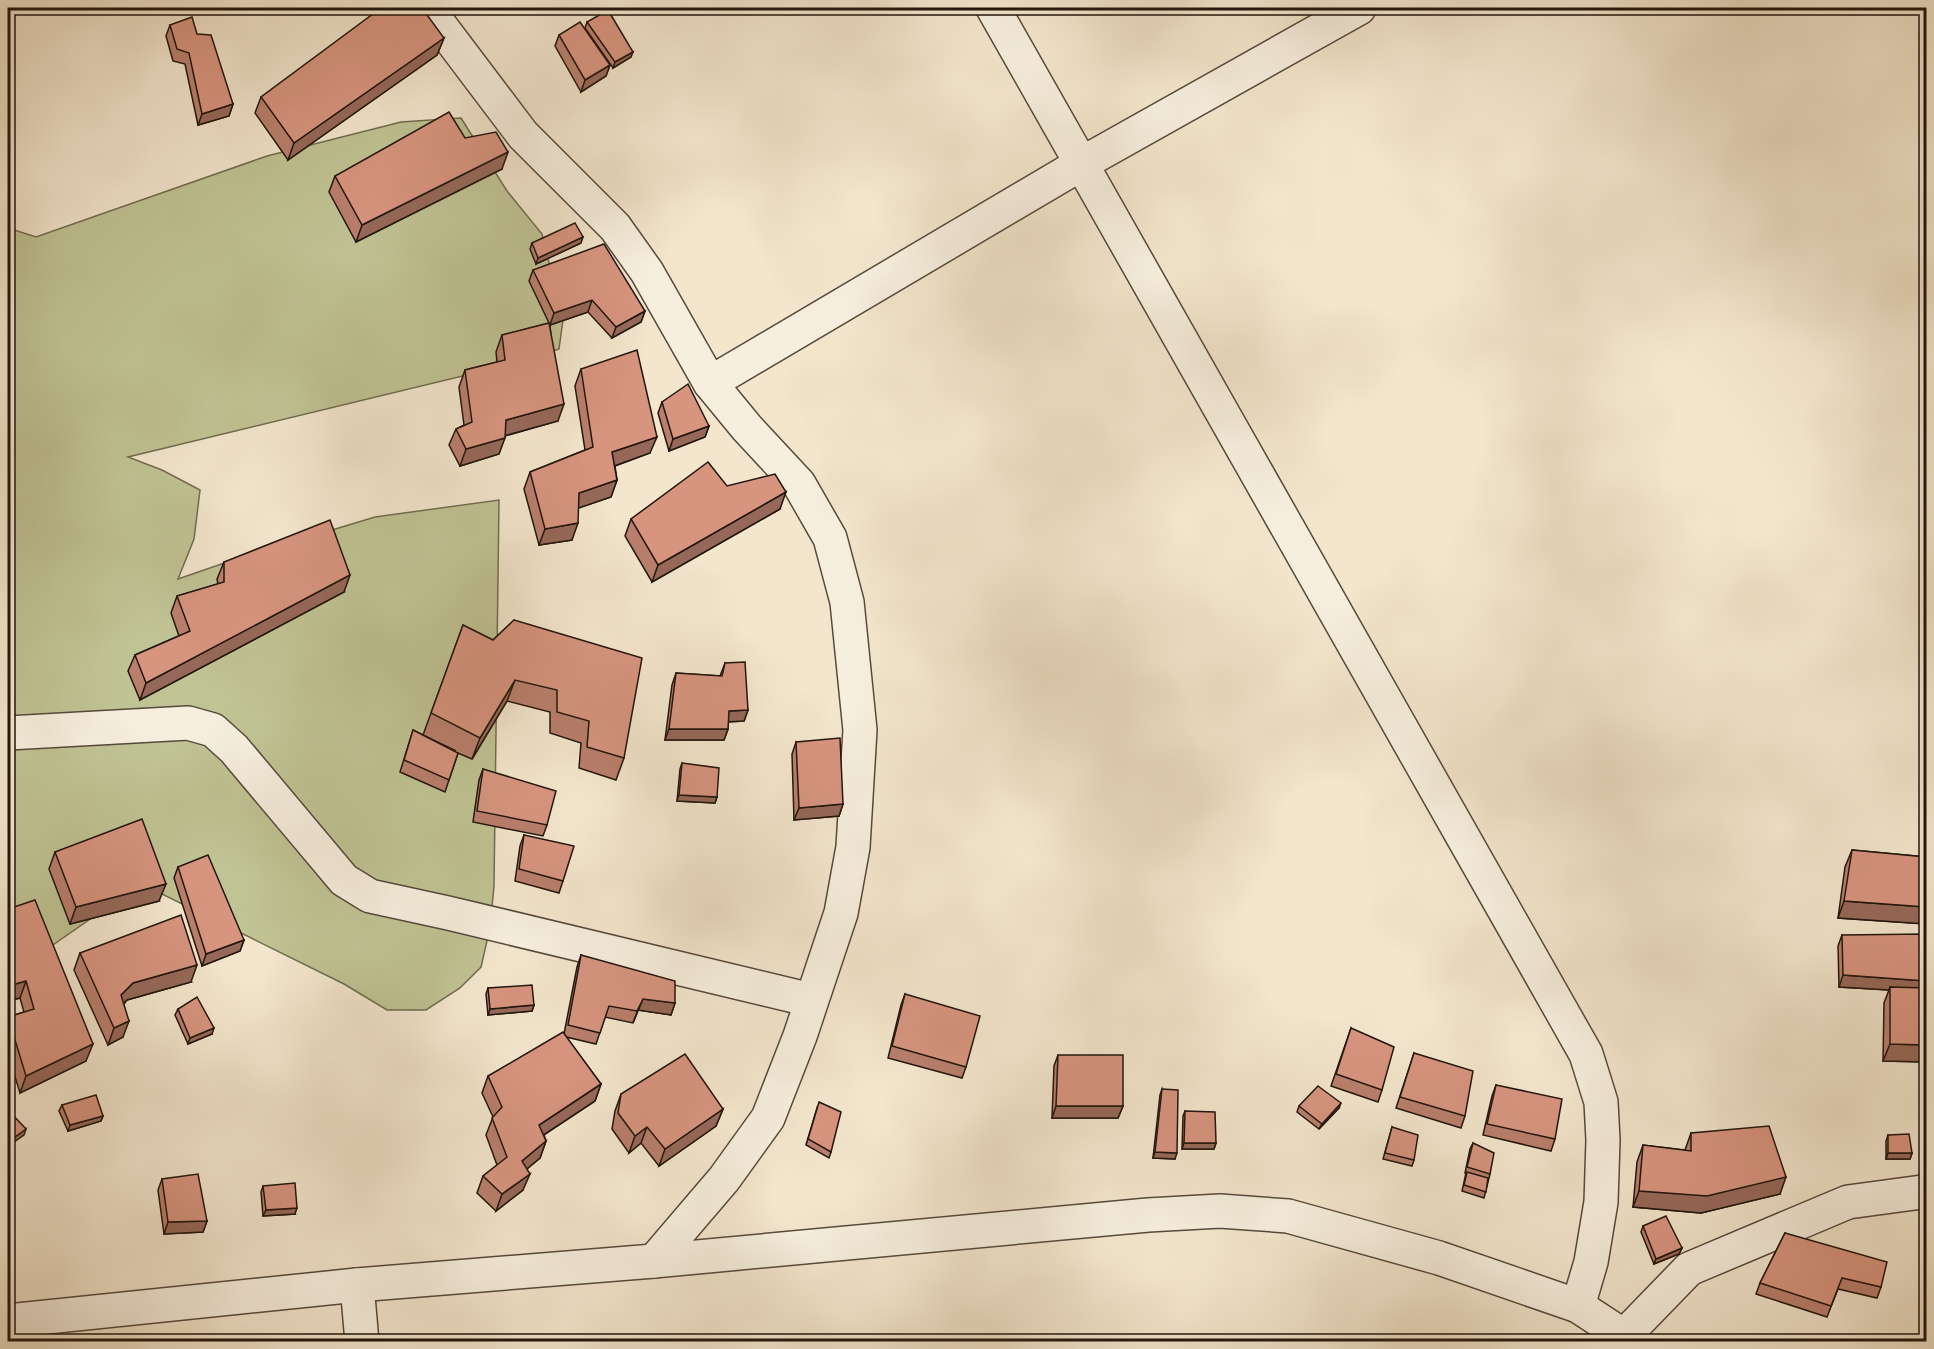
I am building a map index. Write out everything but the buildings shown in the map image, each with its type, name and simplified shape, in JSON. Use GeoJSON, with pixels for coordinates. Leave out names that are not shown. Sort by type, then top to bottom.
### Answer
{"type":"FeatureCollection","features":[{"type":"Feature","properties":{"kind":"street"},"geometry":{"type":"LineString","coordinates":[[427,8],[523,135],[615,227],[647,272],[710,383],[747,428],[799,484],[830,538],[847,602],[860,730],[853,847],[841,912],[800,1036],[768,1118],[724,1179],[654,1261]]}},
{"type":"Feature","properties":{"kind":"street"},"geometry":{"type":"LineString","coordinates":[[993,8],[1586,1054],[1601,1102],[1603,1140],[1601,1202],[1591,1262],[1578,1306]]}},
{"type":"Feature","properties":{"kind":"street"},"geometry":{"type":"LineString","coordinates":[[710,383],[1081,164],[1359,8]]}},
{"type":"Feature","properties":{"kind":"street"},"geometry":{"type":"LineString","coordinates":[[8,733],[188,723],[213,730],[234,749],[344,880],[370,896],[448,912],[811,1000]]}},
{"type":"Feature","properties":{"kind":"street"},"geometry":{"type":"LineString","coordinates":[[8,1321],[357,1285],[654,1261],[1148,1215],[1220,1211],[1288,1216],[1438,1258],[1578,1306],[1629,1338],[1689,1269],[1848,1202],[1926,1193]]}},
{"type":"Feature","properties":{"kind":"street"},"geometry":{"type":"LineString","coordinates":[[357,1285],[362,1341]]}},
{"type":"Feature","properties":{"kind":"green space"},"geometry":{"type":"Polygon","coordinates":[[[461,118],[507,191],[542,234],[563,320],[559,349],[520,362],[128,457],[162,470],[200,490],[194,539],[178,579],[375,517],[499,500],[494,886],[490,928],[481,967],[460,988],[426,1010],[387,1010],[344,984],[152,889],[109,906],[40,954],[8,996],[8,638],[12,636],[8,623],[8,228],[36,237],[267,156],[401,122],[461,118]]]}}]}
